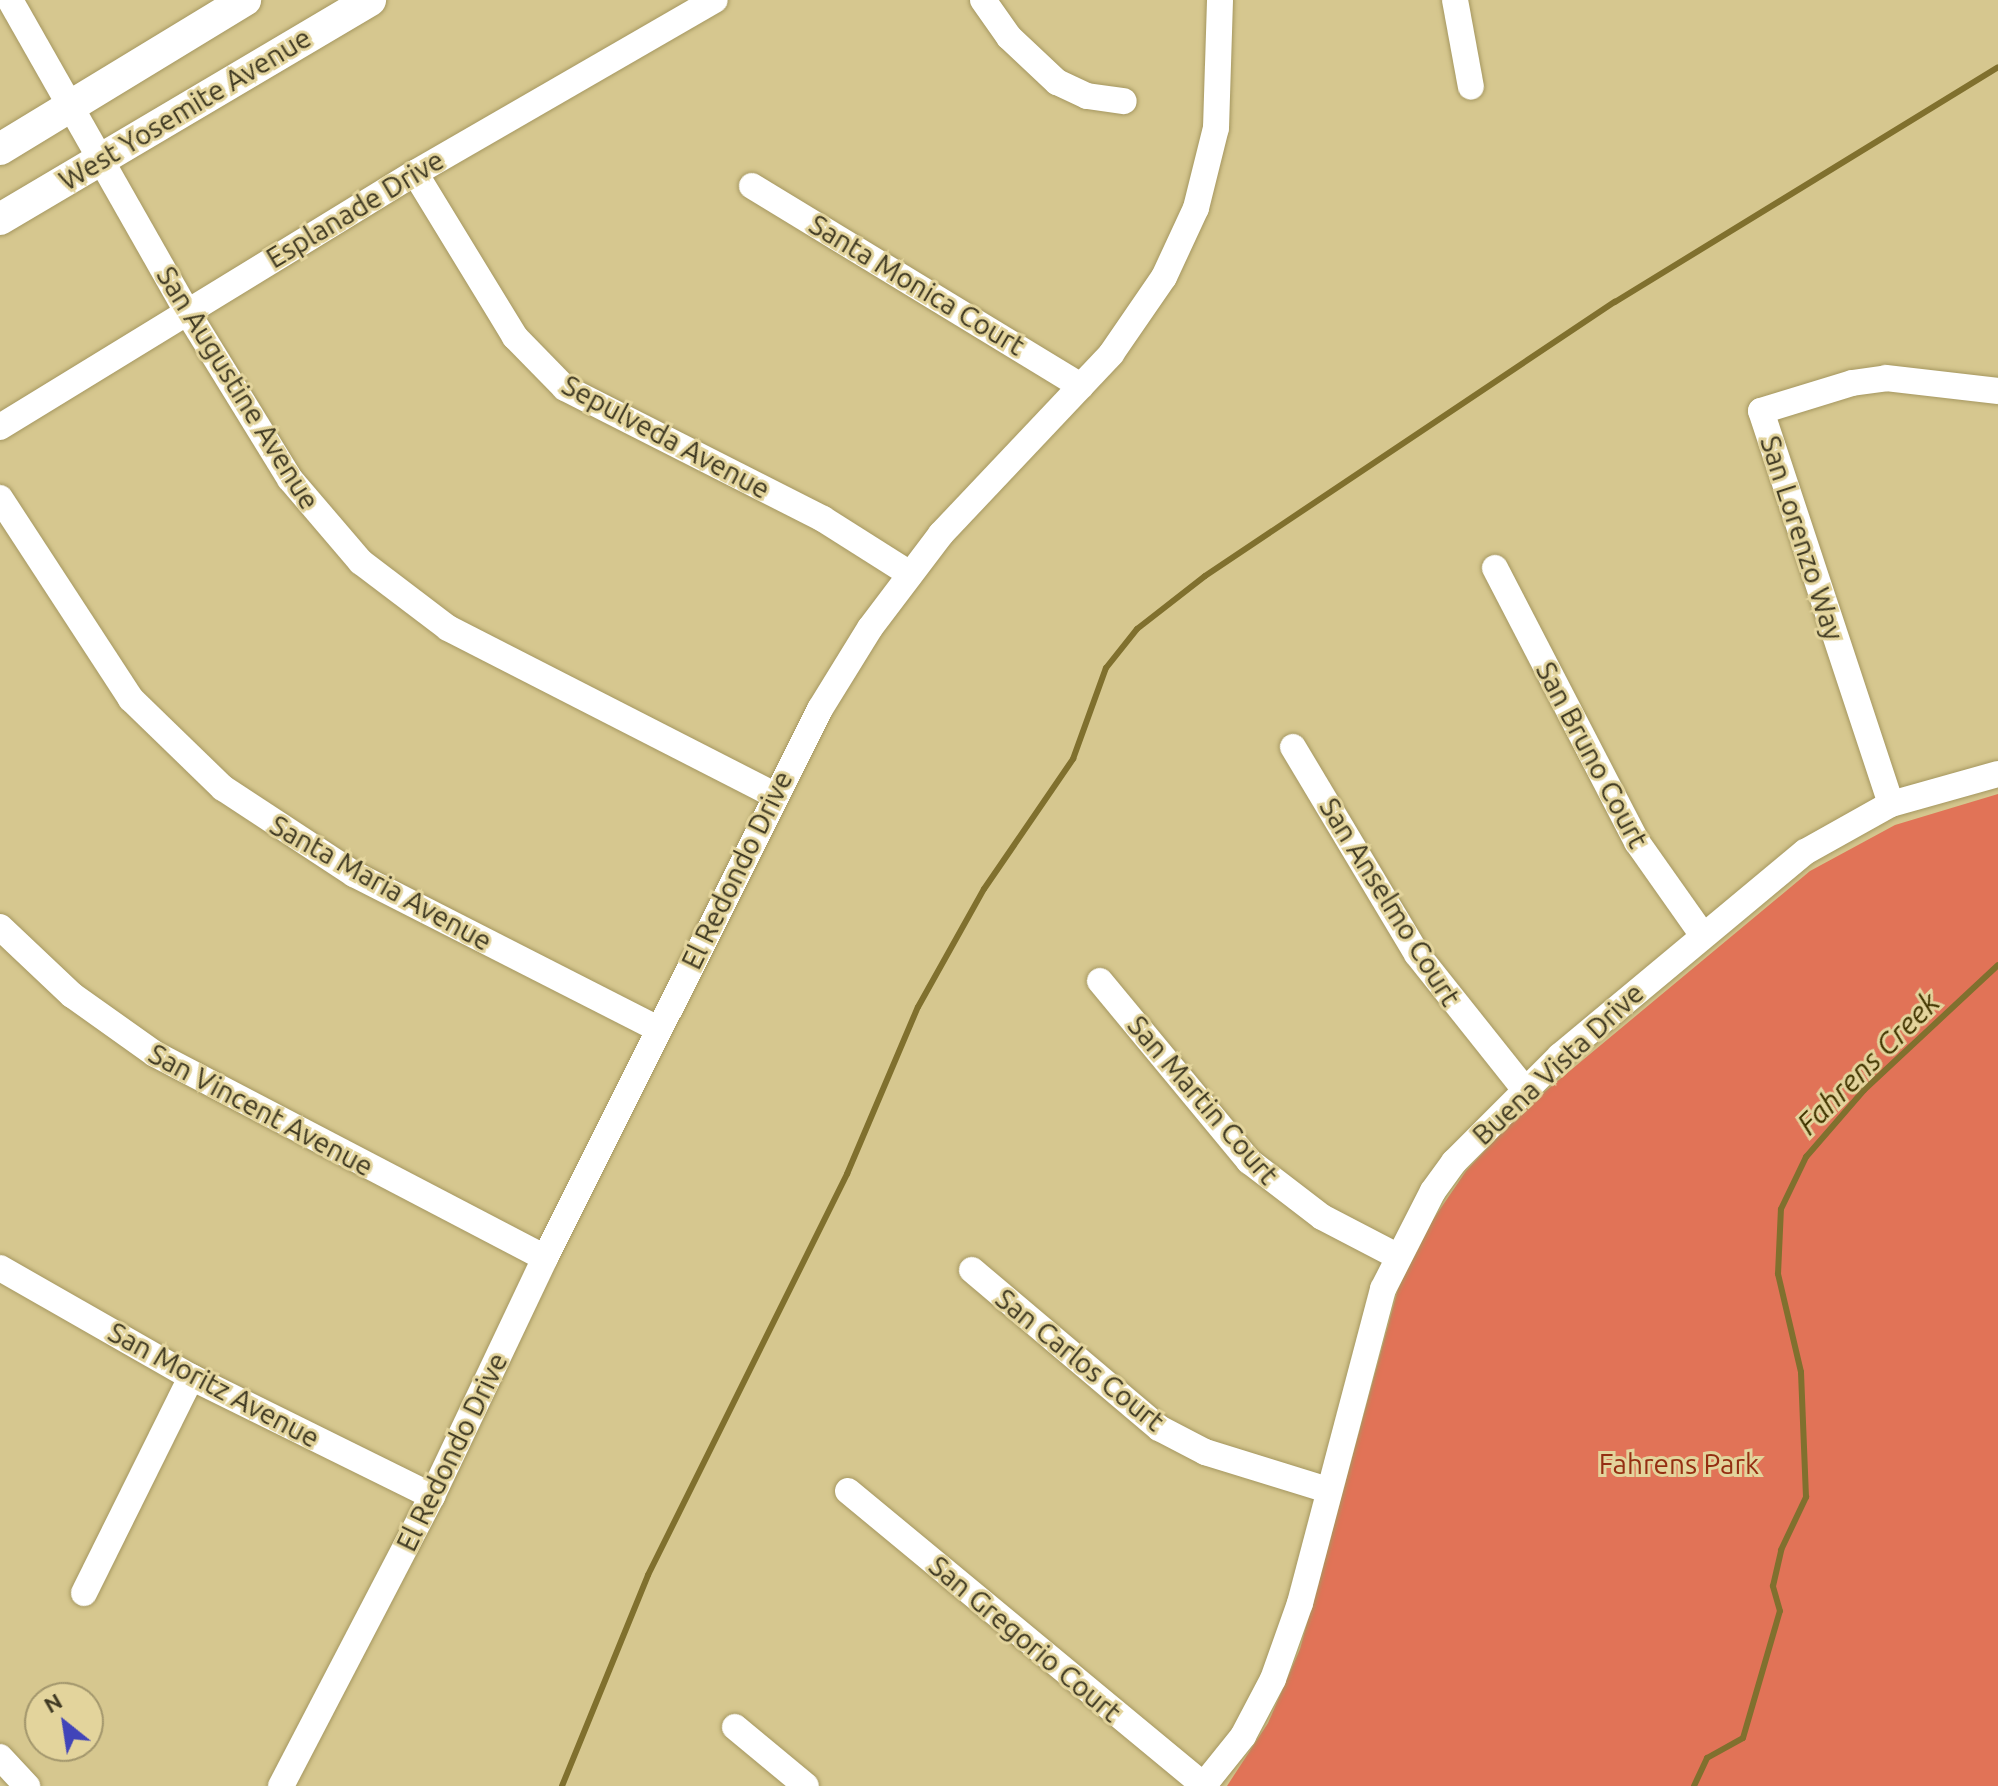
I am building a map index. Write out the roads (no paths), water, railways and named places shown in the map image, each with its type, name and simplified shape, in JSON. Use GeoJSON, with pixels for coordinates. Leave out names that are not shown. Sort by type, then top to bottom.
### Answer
{"type":"FeatureCollection","features":[{"type":"Feature","properties":{"kind":"main road"},"geometry":{"type":"LineString","coordinates":[[0,149],[245,0]]}},
{"type":"Feature","properties":{"kind":"main road","name":"West Yosemite Avenue"},"geometry":{"type":"LineString","coordinates":[[0,219],[370,0]]}},
{"type":"Feature","properties":{"kind":"street","name":"San Augustine Avenue"},"geometry":{"type":"LineString","coordinates":[[10,0],[67,106],[186,310],[315,512],[402,598],[448,628],[774,795]]}},
{"type":"Feature","properties":{"kind":"street","name":"Esplanade Drive"},"geometry":{"type":"LineString","coordinates":[[0,427],[186,310],[415,173],[715,0]]}},
{"type":"Feature","properties":{"kind":"street"},"geometry":{"type":"LineString","coordinates":[[983,0],[1009,37],[1057,82],[1087,96],[1124,101]]}},
{"type":"Feature","properties":{"kind":"street","name":"El Redondo Drive"},"geometry":{"type":"LineString","coordinates":[[281,1786],[432,1496],[545,1258],[774,795],[820,709],[910,574],[1004,462],[1081,386],[1147,306],[1196,208],[1216,128],[1220,0]]}},
{"type":"Feature","properties":{"kind":"street"},"geometry":{"type":"LineString","coordinates":[[1455,0],[1471,87]]}},
{"type":"Feature","properties":{"kind":"street","name":"Sepulveda Avenue"},"geometry":{"type":"LineString","coordinates":[[415,173],[515,337],[556,380],[597,407],[823,519],[910,574]]}},
{"type":"Feature","properties":{"kind":"street","name":"Santa Monica Court"},"geometry":{"type":"LineString","coordinates":[[752,186],[1081,386]]}},
{"type":"Feature","properties":{"kind":"street","name":"San Lorenzo Way"},"geometry":{"type":"LineString","coordinates":[[1891,804],[1761,411],[1852,383],[1886,378],[1998,391]]}},
{"type":"Feature","properties":{"kind":"street","name":"Santa Maria Avenue"},"geometry":{"type":"LineString","coordinates":[[0,498],[131,699],[223,788],[354,874],[658,1029]]}},
{"type":"Feature","properties":{"kind":"street","name":"San Bruno Court"},"geometry":{"type":"LineString","coordinates":[[1495,568],[1637,842],[1702,934]]}},
{"type":"Feature","properties":{"kind":"street","name":"San Anselmo Court"},"geometry":{"type":"LineString","coordinates":[[1293,747],[1417,954],[1525,1090]]}},
{"type":"Feature","properties":{"kind":"street","name":"Buena Vista Drive"},"geometry":{"type":"LineString","coordinates":[[1203,1786],[1243,1736],[1273,1679],[1300,1603],[1368,1337],[1397,1256],[1454,1162],[1525,1090],[1702,934],[1805,852],[1891,804],[1998,774]]}},
{"type":"Feature","properties":{"kind":"street","name":"San Vincent Avenue"},"geometry":{"type":"LineString","coordinates":[[0,927],[72,995],[165,1061],[545,1258]]}},
{"type":"Feature","properties":{"kind":"street","name":"San Martin Court"},"geometry":{"type":"LineString","coordinates":[[1100,981],[1249,1161],[1322,1217],[1397,1256]]}},
{"type":"Feature","properties":{"kind":"street","name":"San Moritz Avenue"},"geometry":{"type":"LineString","coordinates":[[0,1268],[191,1377],[432,1496]]}},
{"type":"Feature","properties":{"kind":"street","name":"San Carlos Court"},"geometry":{"type":"LineString","coordinates":[[972,1270],[1159,1428],[1205,1452],[1328,1490]]}},
{"type":"Feature","properties":{"kind":"street"},"geometry":{"type":"LineString","coordinates":[[84,1593],[191,1377]]}},
{"type":"Feature","properties":{"kind":"street","name":"San Gregorio Court"},"geometry":{"type":"LineString","coordinates":[[848,1491],[1203,1786]]}},
{"type":"Feature","properties":{"kind":"street"},"geometry":{"type":"LineString","coordinates":[[735,1727],[806,1786]]}},
{"type":"Feature","properties":{"kind":"street"},"geometry":{"type":"LineString","coordinates":[[0,1757],[27,1786]]}},
{"type":"Feature","properties":{"kind":"waterway"},"geometry":{"type":"LineString","coordinates":[[562,1786],[648,1575],[847,1174],[918,1007],[984,889],[1073,759],[1106,668],[1137,629],[1205,576],[1615,302],[1998,67]]}},
{"type":"Feature","properties":{"kind":"waterway","name":"Fahrens Creek"},"geometry":{"type":"LineString","coordinates":[[1694,1786],[1707,1758],[1743,1738],[1780,1611],[1773,1586],[1781,1550],[1806,1497],[1801,1372],[1778,1274],[1781,1209],[1806,1157],[1864,1090],[1998,965]]}},
{"type":"Feature","properties":{"kind":"park label","name":"Fahrens Park"},"geometry":{"type":"Point","coordinates":[1679,1464]}}]}
